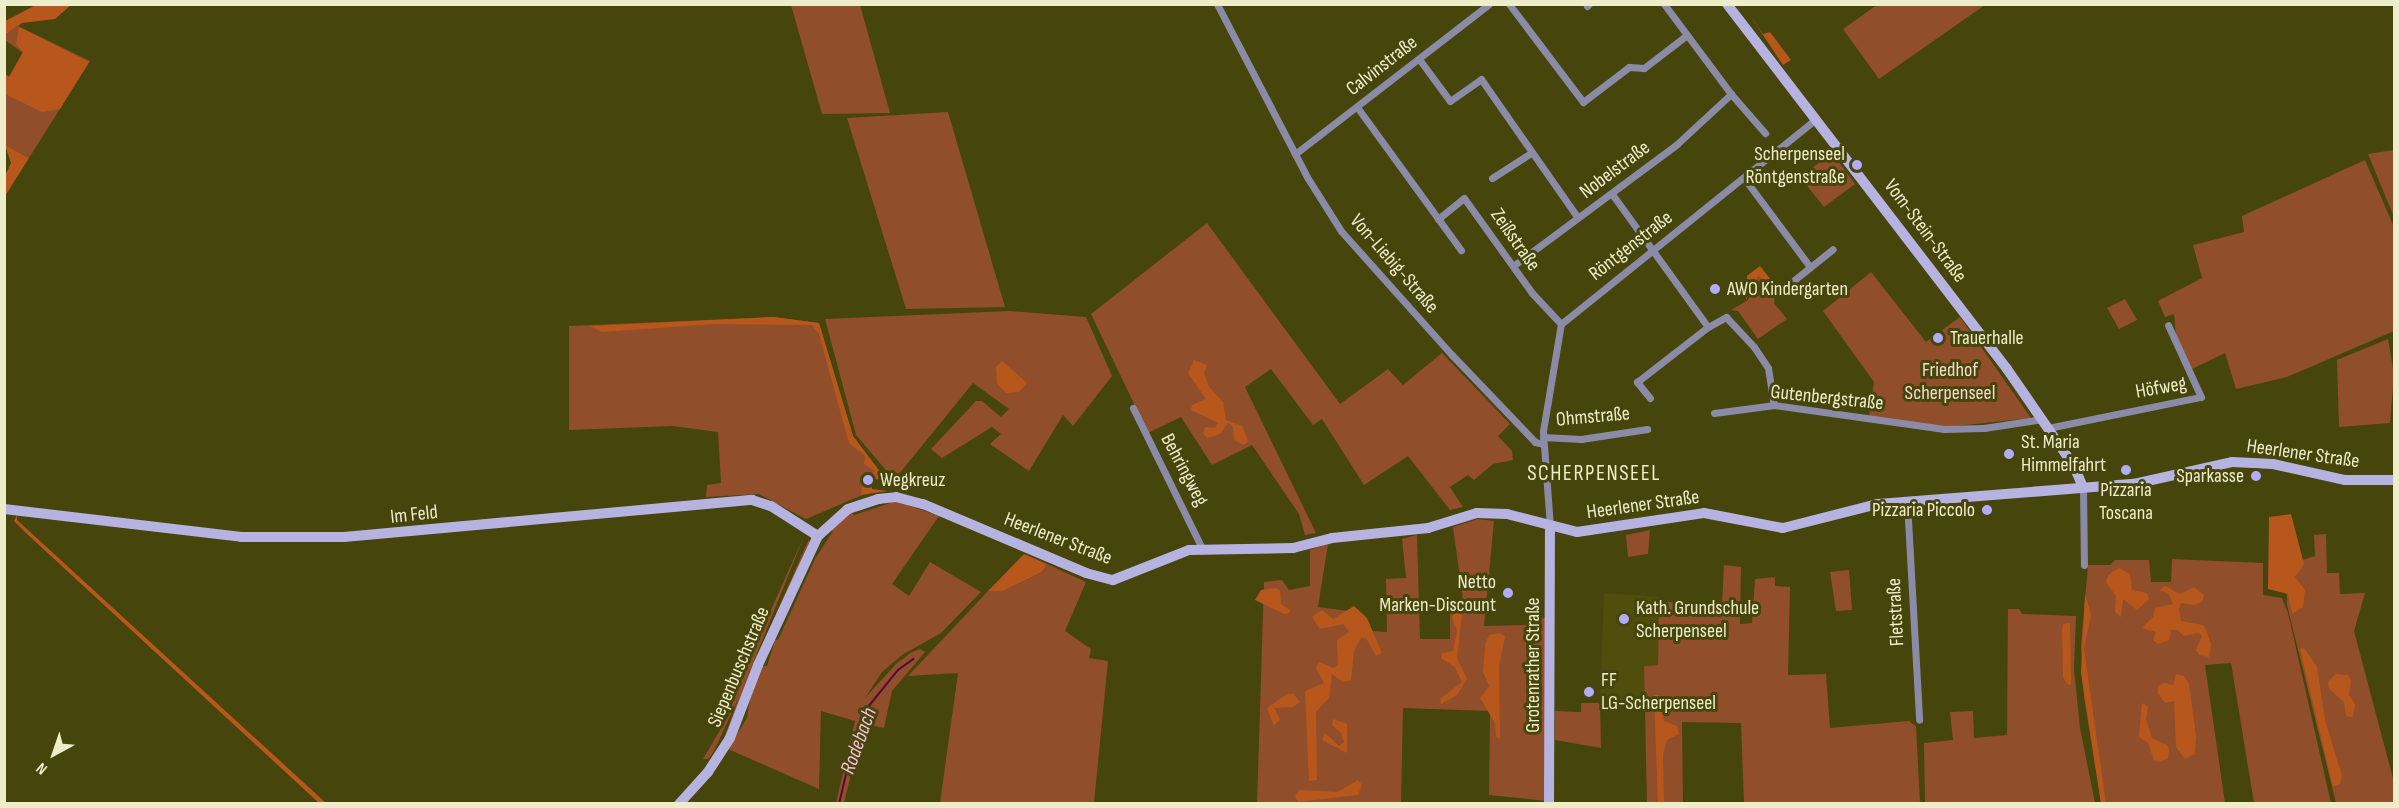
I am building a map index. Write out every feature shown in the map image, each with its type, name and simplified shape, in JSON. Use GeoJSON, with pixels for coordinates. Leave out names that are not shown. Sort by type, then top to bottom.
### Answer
{"type":"FeatureCollection","features":[{"type":"Feature","properties":{"kind":"main road","name":"Vom-Stein-Straße"},"geometry":{"type":"LineString","coordinates":[[1727,4],[2045,424],[2083,487]]}},
{"type":"Feature","properties":{"kind":"main road","name":"Heerlener Straße"},"geometry":{"type":"LineString","coordinates":[[818,536],[848,509],[865,502],[896,497],[923,504],[1105,578],[1122,578],[1202,548],[1293,548],[1332,538],[1428,528],[1477,513],[1507,514],[1550,527],[1577,532],[1704,513],[1783,528],[1878,504],[2149,482],[2240,462],[2273,464],[2345,480],[2394,480]]}},
{"type":"Feature","properties":{"kind":"main road","name":"Im Feld"},"geometry":{"type":"LineString","coordinates":[[4,508],[241,537],[344,537],[752,500],[771,506],[818,536]]}},
{"type":"Feature","properties":{"kind":"main road","name":"Grotenrather Straße"},"geometry":{"type":"LineString","coordinates":[[1549,804],[1550,527]]}},
{"type":"Feature","properties":{"kind":"main road","name":"Siepenbuschstraße"},"geometry":{"type":"LineString","coordinates":[[679,804],[708,772],[730,738],[758,665],[818,536]]}},
{"type":"Feature","properties":{"kind":"street","name":"Von-Liebig-Straße"},"geometry":{"type":"LineString","coordinates":[[1217,4],[1329,214],[1362,256],[1535,442],[1543,441]]}},
{"type":"Feature","properties":{"kind":"street","name":"Calvinstraße"},"geometry":{"type":"LineString","coordinates":[[1295,153],[1489,4]]}},
{"type":"Feature","properties":{"kind":"street"},"geometry":{"type":"LineString","coordinates":[[1509,4],[1583,102],[1629,67],[1644,68],[1688,35]]}},
{"type":"Feature","properties":{"kind":"street"},"geometry":{"type":"LineString","coordinates":[[1664,4],[1731,94],[1766,133]]}},
{"type":"Feature","properties":{"kind":"street"},"geometry":{"type":"LineString","coordinates":[[1419,59],[1450,101],[1480,79],[1578,218]]}},
{"type":"Feature","properties":{"kind":"street","name":"Nobelstraße"},"geometry":{"type":"LineString","coordinates":[[1513,266],[1677,144],[1731,94]]}},
{"type":"Feature","properties":{"kind":"street"},"geometry":{"type":"LineString","coordinates":[[1357,107],[1461,250]]}},
{"type":"Feature","properties":{"kind":"street","name":"Röntgenstraße"},"geometry":{"type":"LineString","coordinates":[[1561,324],[1816,119]]}},
{"type":"Feature","properties":{"kind":"street"},"geometry":{"type":"LineString","coordinates":[[1492,178],[1531,153]]}},
{"type":"Feature","properties":{"kind":"street"},"geometry":{"type":"LineString","coordinates":[[1744,178],[1810,267]]}},
{"type":"Feature","properties":{"kind":"street"},"geometry":{"type":"LineString","coordinates":[[1612,194],[1708,327]]}},
{"type":"Feature","properties":{"kind":"street","name":"Zeißstraße"},"geometry":{"type":"LineString","coordinates":[[1438,219],[1464,198],[1554,321],[1561,324]]}},
{"type":"Feature","properties":{"kind":"street"},"geometry":{"type":"LineString","coordinates":[[1778,293],[1833,249]]}},
{"type":"Feature","properties":{"kind":"street"},"geometry":{"type":"LineString","coordinates":[[1650,398],[1637,382],[1708,327],[1726,317],[1754,347],[1768,368],[1774,405]]}},
{"type":"Feature","properties":{"kind":"street"},"geometry":{"type":"LineString","coordinates":[[1550,527],[1543,441],[1561,324]]}},
{"type":"Feature","properties":{"kind":"street","name":"Höfweg"},"geometry":{"type":"LineString","coordinates":[[2045,424],[2201,398],[2168,325]]}},
{"type":"Feature","properties":{"kind":"street","name":"Gutenbergstraße"},"geometry":{"type":"LineString","coordinates":[[1714,413],[1774,405],[1944,429],[1984,429],[2045,424]]}},
{"type":"Feature","properties":{"kind":"street","name":"Behringweg"},"geometry":{"type":"LineString","coordinates":[[1133,408],[1202,548]]}},
{"type":"Feature","properties":{"kind":"street","name":"Ohmstraße"},"geometry":{"type":"LineString","coordinates":[[1543,441],[1581,439],[1647,429]]}},
{"type":"Feature","properties":{"kind":"street"},"geometry":{"type":"LineString","coordinates":[[2083,487],[2084,565]]}},
{"type":"Feature","properties":{"kind":"street","name":"Fletstraße"},"geometry":{"type":"LineString","coordinates":[[1906,502],[1919,720]]}},
{"type":"Feature","properties":{"kind":"shaded area"},"geometry":{"type":"Polygon","coordinates":[[[71,5],[55,19],[22,23],[5,35],[5,21],[34,6],[71,5]]]}},
{"type":"Feature","properties":{"kind":"shaded area"},"geometry":{"type":"Polygon","coordinates":[[[1747,11],[1763,34],[1770,32],[1791,60],[1783,65],[1747,11]]]}},
{"type":"Feature","properties":{"kind":"shaded area"},"geometry":{"type":"Polygon","coordinates":[[[19,27],[89,62],[60,109],[42,112],[5,94],[5,74],[9,77],[23,52],[16,44],[19,27]]]}},
{"type":"Feature","properties":{"kind":"shaded area"},"geometry":{"type":"Polygon","coordinates":[[[5,145],[29,158],[5,196],[5,176],[11,163],[5,145]]]}},
{"type":"Feature","properties":{"kind":"shaded area"},"geometry":{"type":"Polygon","coordinates":[[[1760,266],[1779,290],[1771,292],[1759,276],[1746,300],[1747,276],[1760,266]]]}},
{"type":"Feature","properties":{"kind":"shaded area"},"geometry":{"type":"Polygon","coordinates":[[[773,317],[819,323],[853,436],[884,477],[872,481],[872,489],[887,491],[861,495],[863,473],[869,476],[875,471],[864,464],[865,456],[849,443],[819,334],[812,325],[715,324],[602,332],[590,326],[773,317]]]}},
{"type":"Feature","properties":{"kind":"shaded area"},"geometry":{"type":"Polygon","coordinates":[[[1194,360],[1207,365],[1204,373],[1209,387],[1223,402],[1226,420],[1242,426],[1248,441],[1244,445],[1234,440],[1233,427],[1228,423],[1220,434],[1208,438],[1203,434],[1205,427],[1215,428],[1218,423],[1191,410],[1192,405],[1206,399],[1188,373],[1194,360]]]}},
{"type":"Feature","properties":{"kind":"shaded area"},"geometry":{"type":"Polygon","coordinates":[[[1002,361],[1027,383],[1019,392],[1006,393],[997,384],[996,367],[1002,361]]]}},
{"type":"Feature","properties":{"kind":"shaded area"},"geometry":{"type":"Polygon","coordinates":[[[2291,514],[2304,564],[2295,577],[2305,590],[2303,607],[2292,614],[2288,594],[2268,589],[2269,517],[2291,514]]]}},
{"type":"Feature","properties":{"kind":"shaded area"},"geometry":{"type":"Polygon","coordinates":[[[17,515],[17,520],[326,803],[319,803],[26,533],[14,521],[17,515]]]}},
{"type":"Feature","properties":{"kind":"shaded area"},"geometry":{"type":"Polygon","coordinates":[[[1024,554],[1047,564],[1042,572],[1003,591],[988,591],[1024,554]]]}},
{"type":"Feature","properties":{"kind":"shaded area"},"geometry":{"type":"Polygon","coordinates":[[[2119,568],[2130,574],[2132,590],[2147,593],[2149,599],[2137,610],[2123,599],[2121,617],[2115,612],[2116,596],[2106,582],[2108,575],[2119,568]]]}},
{"type":"Feature","properties":{"kind":"shaded area"},"geometry":{"type":"Polygon","coordinates":[[[2165,586],[2180,594],[2194,587],[2204,595],[2202,602],[2194,605],[2181,603],[2179,609],[2181,621],[2203,625],[2211,644],[2209,657],[2199,655],[2196,650],[2202,636],[2198,633],[2184,636],[2178,630],[2171,630],[2169,640],[2158,644],[2153,640],[2156,632],[2142,628],[2153,617],[2155,608],[2173,604],[2168,593],[2159,590],[2165,586]]]}},
{"type":"Feature","properties":{"kind":"shaded area"},"geometry":{"type":"Polygon","coordinates":[[[1276,588],[1280,590],[1281,604],[1290,610],[1289,613],[1284,614],[1255,600],[1261,590],[1276,588]]]}},
{"type":"Feature","properties":{"kind":"shaded area"},"geometry":{"type":"Polygon","coordinates":[[[1604,593],[1659,597],[1658,665],[1644,666],[1644,704],[1600,703],[1604,593]]]}},
{"type":"Feature","properties":{"kind":"shaded area"},"geometry":{"type":"Polygon","coordinates":[[[2085,594],[2091,614],[2084,649],[2106,803],[2101,803],[2081,673],[2085,594]]]}},
{"type":"Feature","properties":{"kind":"shaded area"},"geometry":{"type":"Polygon","coordinates":[[[1354,606],[1367,618],[1382,653],[1376,656],[1366,638],[1361,638],[1354,651],[1351,680],[1343,682],[1332,674],[1329,698],[1316,712],[1317,780],[1309,781],[1305,691],[1324,683],[1316,668],[1319,662],[1334,668],[1338,665],[1337,640],[1349,632],[1343,624],[1320,629],[1312,617],[1322,610],[1333,619],[1354,606]]]}},
{"type":"Feature","properties":{"kind":"shaded area"},"geometry":{"type":"Polygon","coordinates":[[[1456,610],[1462,615],[1457,658],[1467,679],[1457,695],[1441,704],[1440,699],[1462,682],[1455,667],[1441,658],[1442,653],[1453,651],[1457,630],[1452,617],[1456,610]]]}},
{"type":"Feature","properties":{"kind":"shaded area"},"geometry":{"type":"Polygon","coordinates":[[[2070,623],[2071,684],[2068,685],[2063,677],[2062,630],[2063,624],[2070,623]]]}},
{"type":"Feature","properties":{"kind":"shaded area"},"geometry":{"type":"Polygon","coordinates":[[[1499,633],[1505,636],[1499,666],[1500,739],[1496,737],[1495,723],[1480,698],[1489,686],[1483,672],[1485,645],[1489,635],[1499,633]]]}},
{"type":"Feature","properties":{"kind":"shaded area"},"geometry":{"type":"Polygon","coordinates":[[[2304,648],[2317,667],[2325,720],[2342,776],[2340,784],[2333,787],[2300,649],[2304,648]]]}},
{"type":"Feature","properties":{"kind":"shaded area"},"geometry":{"type":"Polygon","coordinates":[[[2176,674],[2184,676],[2189,684],[2196,736],[2195,754],[2185,759],[2176,747],[2174,701],[2165,703],[2158,693],[2158,686],[2164,683],[2173,685],[2176,674]]]}},
{"type":"Feature","properties":{"kind":"shaded area"},"geometry":{"type":"Polygon","coordinates":[[[2336,674],[2348,675],[2351,680],[2349,695],[2355,704],[2353,717],[2346,716],[2344,702],[2329,689],[2328,682],[2336,674]]]}},
{"type":"Feature","properties":{"kind":"shaded area"},"geometry":{"type":"Polygon","coordinates":[[[1287,694],[1294,694],[1300,702],[1293,707],[1274,708],[1280,719],[1274,726],[1267,708],[1287,694]]]}},
{"type":"Feature","properties":{"kind":"shaded area"},"geometry":{"type":"Polygon","coordinates":[[[1654,695],[1659,695],[1664,721],[1677,726],[1679,734],[1667,740],[1663,754],[1664,803],[1658,803],[1654,695]]]}},
{"type":"Feature","properties":{"kind":"shaded area"},"geometry":{"type":"Polygon","coordinates":[[[2142,703],[2148,707],[2146,719],[2152,738],[2167,745],[2169,750],[2168,758],[2160,762],[2154,760],[2148,743],[2139,737],[2142,703]]]}},
{"type":"Feature","properties":{"kind":"shaded area"},"geometry":{"type":"Polygon","coordinates":[[[1333,719],[1347,724],[1347,753],[1322,740],[1325,733],[1339,746],[1344,742],[1341,733],[1332,725],[1333,719]]]}},
{"type":"Feature","properties":{"kind":"shaded area"},"geometry":{"type":"Polygon","coordinates":[[[1358,780],[1362,785],[1358,795],[1298,802],[1295,796],[1300,790],[1338,792],[1358,780]]]}},
{"type":"Feature","properties":{"kind":"green space"},"geometry":{"type":"Polygon","coordinates":[[[791,5],[860,5],[890,113],[822,114],[791,5]]]}},
{"type":"Feature","properties":{"kind":"green space"},"geometry":{"type":"Polygon","coordinates":[[[1877,5],[1985,5],[1879,79],[1843,29],[1877,5]]]}},
{"type":"Feature","properties":{"kind":"green space"},"geometry":{"type":"Polygon","coordinates":[[[18,26],[90,61],[29,158],[5,145],[4,74],[9,77],[23,53],[5,40],[5,35],[18,26]]]}},
{"type":"Feature","properties":{"kind":"green space"},"geometry":{"type":"Polygon","coordinates":[[[948,112],[1005,307],[906,309],[847,118],[948,112]]]}},
{"type":"Feature","properties":{"kind":"green space"},"geometry":{"type":"Polygon","coordinates":[[[2394,150],[2394,217],[2368,154],[2394,150]]]}},
{"type":"Feature","properties":{"kind":"green space"},"geometry":{"type":"Polygon","coordinates":[[[1832,153],[1855,184],[1824,207],[1800,177],[1832,153]]]}},
{"type":"Feature","properties":{"kind":"green space"},"geometry":{"type":"Polygon","coordinates":[[[2365,160],[2394,227],[2394,331],[2287,377],[2236,389],[2225,353],[2192,369],[2176,337],[2174,314],[2165,317],[2158,301],[2202,278],[2193,245],[2244,232],[2242,216],[2365,160]]]}},
{"type":"Feature","properties":{"kind":"green space"},"geometry":{"type":"Polygon","coordinates":[[[1207,223],[1340,404],[1388,369],[1403,385],[1442,353],[1510,424],[1498,436],[1512,451],[1513,460],[1493,464],[1474,480],[1468,475],[1450,487],[1463,507],[1450,510],[1408,456],[1364,485],[1322,419],[1313,425],[1271,369],[1245,387],[1316,533],[1305,535],[1299,514],[1252,445],[1212,465],[1181,417],[1148,433],[1091,314],[1207,223]]]}},
{"type":"Feature","properties":{"kind":"green space","name":"Friedhof Scherpenseel"},"geometry":{"type":"Polygon","coordinates":[[[1871,272],[1926,342],[1960,317],[2031,418],[1946,427],[1869,417],[1874,382],[1823,311],[1871,272]]]}},
{"type":"Feature","properties":{"kind":"green space"},"geometry":{"type":"Polygon","coordinates":[[[1759,276],[1775,292],[1774,303],[1787,319],[1758,339],[1738,311],[1731,310],[1748,300],[1759,276]]]}},
{"type":"Feature","properties":{"kind":"green space"},"geometry":{"type":"Polygon","coordinates":[[[2125,299],[2137,320],[2119,329],[2107,308],[2125,299]]]}},
{"type":"Feature","properties":{"kind":"green space"},"geometry":{"type":"Polygon","coordinates":[[[1010,311],[1086,317],[1112,376],[1073,426],[1063,415],[1029,471],[990,444],[1001,434],[992,427],[942,458],[931,449],[976,401],[982,401],[1001,417],[1009,409],[973,383],[899,474],[893,486],[885,469],[856,435],[825,319],[1010,311]]]}},
{"type":"Feature","properties":{"kind":"green space"},"geometry":{"type":"Polygon","coordinates":[[[773,317],[819,323],[853,436],[884,477],[872,481],[872,489],[887,491],[867,493],[806,519],[759,494],[706,497],[707,485],[721,483],[718,432],[673,426],[569,430],[569,326],[773,317]]]}},
{"type":"Feature","properties":{"kind":"green space"},"geometry":{"type":"Polygon","coordinates":[[[2388,339],[2394,374],[2390,423],[2339,427],[2337,360],[2388,339]]]}},
{"type":"Feature","properties":{"kind":"green space"},"geometry":{"type":"Polygon","coordinates":[[[896,501],[939,516],[892,584],[909,596],[930,562],[981,592],[941,633],[902,655],[882,672],[865,698],[897,663],[912,652],[920,649],[925,652],[892,691],[884,728],[863,724],[844,803],[836,803],[855,721],[821,711],[819,789],[728,749],[747,718],[751,692],[763,666],[767,666],[775,640],[778,640],[815,559],[833,531],[829,530],[851,512],[854,515],[896,501]]]}},
{"type":"Feature","properties":{"kind":"green space"},"geometry":{"type":"Polygon","coordinates":[[[1478,519],[1494,521],[1484,626],[1528,625],[1528,618],[1547,618],[1547,801],[1489,795],[1490,711],[1403,708],[1401,803],[1257,804],[1264,582],[1282,580],[1289,590],[1310,586],[1310,550],[1328,544],[1318,607],[1356,612],[1357,630],[1387,632],[1386,579],[1406,578],[1402,539],[1417,535],[1420,639],[1450,639],[1450,603],[1463,600],[1453,527],[1478,519]]]}},
{"type":"Feature","properties":{"kind":"green space"},"geometry":{"type":"Polygon","coordinates":[[[1650,530],[1648,554],[1628,557],[1626,535],[1650,530]]]}},
{"type":"Feature","properties":{"kind":"green space"},"geometry":{"type":"Polygon","coordinates":[[[805,534],[741,693],[809,539],[810,543],[733,725],[723,741],[739,697],[713,753],[708,759],[703,759],[729,715],[737,686],[805,534]]]}},
{"type":"Feature","properties":{"kind":"green space"},"geometry":{"type":"Polygon","coordinates":[[[2326,534],[2327,573],[2339,573],[2340,594],[2365,593],[2354,631],[2394,782],[2394,803],[2336,803],[2287,605],[2286,565],[2315,556],[2314,535],[2326,534]]]}},
{"type":"Feature","properties":{"kind":"green space"},"geometry":{"type":"Polygon","coordinates":[[[2172,559],[2263,563],[2263,595],[2282,598],[2288,613],[2331,803],[2254,803],[2231,663],[2205,665],[2225,803],[2101,803],[2084,697],[2081,646],[2088,565],[2110,565],[2115,560],[2149,560],[2151,582],[2171,582],[2172,559]]]}},
{"type":"Feature","properties":{"kind":"green space"},"geometry":{"type":"Polygon","coordinates":[[[1047,564],[1086,582],[1065,631],[1091,649],[1089,658],[1108,661],[1094,803],[940,803],[958,673],[908,676],[988,591],[1003,591],[1042,572],[1047,564]]]}},
{"type":"Feature","properties":{"kind":"green space"},"geometry":{"type":"Polygon","coordinates":[[[1724,565],[1741,567],[1740,624],[1752,623],[1755,579],[1775,577],[1775,586],[1790,587],[1788,675],[1826,674],[1830,728],[1909,721],[1916,726],[1920,803],[1744,803],[1741,723],[1682,722],[1683,803],[1647,803],[1644,666],[1658,665],[1659,602],[1722,603],[1724,565]]]}},
{"type":"Feature","properties":{"kind":"green space"},"geometry":{"type":"Polygon","coordinates":[[[1849,570],[1852,610],[1836,611],[1830,572],[1849,570]]]}},
{"type":"Feature","properties":{"kind":"green space"},"geometry":{"type":"Polygon","coordinates":[[[2008,609],[2019,609],[2022,614],[2076,616],[2074,669],[2080,728],[2095,803],[1925,803],[1924,743],[1953,740],[1950,712],[1973,711],[1974,738],[2007,735],[2008,609]]]}},
{"type":"Feature","properties":{"kind":"green space"},"geometry":{"type":"Polygon","coordinates":[[[1581,703],[1600,703],[1601,748],[1555,740],[1555,711],[1581,712],[1581,703]]]}},
{"type":"Feature","properties":{"kind":"waterway","name":"Rodebach"},"geometry":{"type":"LineString","coordinates":[[839,804],[852,748],[868,707],[898,670],[913,659]]}},
{"type":"Feature","properties":{"kind":"place","name":"Scherpenseel Röntgenstraße"},"geometry":{"type":"Point","coordinates":[1857,165]}},
{"type":"Feature","properties":{"kind":"place","name":"AWO Kindergarten"},"geometry":{"type":"Point","coordinates":[1715,289]}},
{"type":"Feature","properties":{"kind":"place","name":"Trauerhalle"},"geometry":{"type":"Point","coordinates":[1938,338]}},
{"type":"Feature","properties":{"kind":"place","name":"St. Maria Himmelfahrt"},"geometry":{"type":"Point","coordinates":[2009,454]}},
{"type":"Feature","properties":{"kind":"place","name":"Pizzaria Toscana"},"geometry":{"type":"Point","coordinates":[2126,470]}},
{"type":"Feature","properties":{"kind":"place","name":"Sparkasse"},"geometry":{"type":"Point","coordinates":[2256,476]}},
{"type":"Feature","properties":{"kind":"place","name":"Wegkreuz"},"geometry":{"type":"Point","coordinates":[868,480]}},
{"type":"Feature","properties":{"kind":"place","name":"Pizzaria Piccolo"},"geometry":{"type":"Point","coordinates":[1987,510]}},
{"type":"Feature","properties":{"kind":"place","name":"Netto Marken-Discount"},"geometry":{"type":"Point","coordinates":[1508,593]}},
{"type":"Feature","properties":{"kind":"place","name":"Kath. Grundschule Scherpenseel"},"geometry":{"type":"Point","coordinates":[1624,619]}},
{"type":"Feature","properties":{"kind":"place","name":"FF LG-Scherpenseel"},"geometry":{"type":"Point","coordinates":[1589,692]}},
{"type":"Feature","properties":{"kind":"district","name":"SCHERPENSEEL"},"geometry":{"type":"Point","coordinates":[1594,474]}}]}
